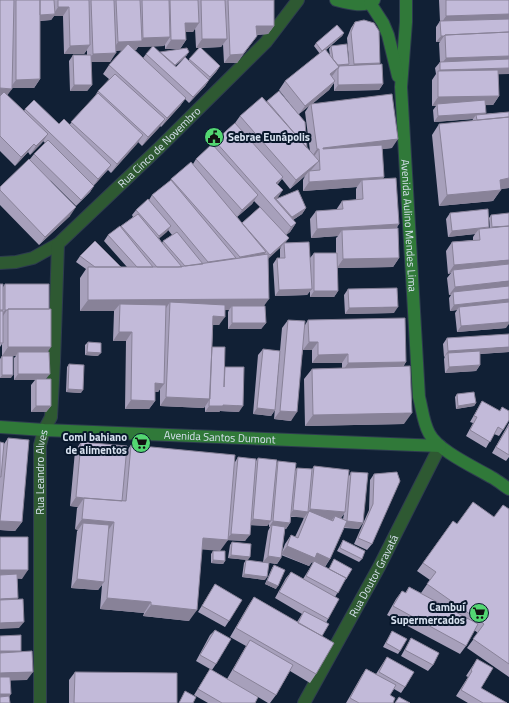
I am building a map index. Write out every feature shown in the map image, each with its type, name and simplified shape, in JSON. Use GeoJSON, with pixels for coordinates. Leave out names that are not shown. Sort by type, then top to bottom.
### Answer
{"type":"FeatureCollection","features":[{"type":"Feature","properties":{"kind":"main road"},"geometry":{"type":"LineString","coordinates":[[336,0],[354,4],[365,4],[372,1],[388,35],[401,87]]}},
{"type":"Feature","properties":{"kind":"main road","name":"Avenida Aulino Mendes Lima"},"geometry":{"type":"LineString","coordinates":[[406,0],[406,22],[401,87],[419,397],[429,434],[440,446]]}},
{"type":"Feature","properties":{"kind":"main road","name":"Avenida Santos Dumont"},"geometry":{"type":"LineString","coordinates":[[0,427],[440,446]]}},
{"type":"Feature","properties":{"kind":"main road"},"geometry":{"type":"LineString","coordinates":[[440,446],[509,489]]}},
{"type":"Feature","properties":{"kind":"street","name":"Rua Cinco de Novembro"},"geometry":{"type":"LineString","coordinates":[[0,263],[16,262],[33,258],[58,244],[159,148],[266,42],[298,0]]}},
{"type":"Feature","properties":{"kind":"street","name":"Rua Leandro Alves"},"geometry":{"type":"LineString","coordinates":[[40,703],[40,444],[44,430],[51,417],[58,244]]}},
{"type":"Feature","properties":{"kind":"street","name":"Rua Doutor Gravatá"},"geometry":{"type":"LineString","coordinates":[[304,703],[379,567],[440,446]]}},
{"type":"Feature","properties":{"kind":"building"},"geometry":{"type":"Polygon","coordinates":[[[0,0],[14,0],[12,89],[0,88],[0,0]]]}},
{"type":"Feature","properties":{"kind":"building"},"geometry":{"type":"Polygon","coordinates":[[[16,0],[40,0],[40,79],[16,80],[16,0]]]}},
{"type":"Feature","properties":{"kind":"building"},"geometry":{"type":"Polygon","coordinates":[[[40,0],[54,0],[55,14],[40,15],[40,0]]]}},
{"type":"Feature","properties":{"kind":"building"},"geometry":{"type":"Polygon","coordinates":[[[58,0],[89,0],[90,45],[70,46],[69,7],[58,7],[58,0]]]}},
{"type":"Feature","properties":{"kind":"building"},"geometry":{"type":"Polygon","coordinates":[[[91,0],[114,0],[116,53],[93,54],[91,0]]]}},
{"type":"Feature","properties":{"kind":"building"},"geometry":{"type":"Polygon","coordinates":[[[116,0],[140,0],[142,41],[118,42],[116,0]]]}},
{"type":"Feature","properties":{"kind":"building"},"geometry":{"type":"Polygon","coordinates":[[[142,0],[169,0],[170,37],[143,38],[142,0]]]}},
{"type":"Feature","properties":{"kind":"building"},"geometry":{"type":"Polygon","coordinates":[[[170,0],[198,0],[199,23],[185,23],[186,40],[171,40],[170,0]]]}},
{"type":"Feature","properties":{"kind":"building"},"geometry":{"type":"Polygon","coordinates":[[[201,0],[225,0],[227,39],[202,39],[201,0]]]}},
{"type":"Feature","properties":{"kind":"building"},"geometry":{"type":"Polygon","coordinates":[[[228,0],[274,0],[274,26],[256,26],[257,36],[243,54],[230,55],[228,0]]]}},
{"type":"Feature","properties":{"kind":"building"},"geometry":{"type":"Polygon","coordinates":[[[446,0],[509,0],[509,14],[446,16],[446,0]]]}},
{"type":"Feature","properties":{"kind":"building"},"geometry":{"type":"Polygon","coordinates":[[[509,19],[509,32],[441,36],[440,21],[509,19]]]}},
{"type":"Feature","properties":{"kind":"building"},"geometry":{"type":"Polygon","coordinates":[[[364,20],[374,23],[379,31],[380,63],[354,64],[351,32],[355,22],[364,20]]]}},
{"type":"Feature","properties":{"kind":"building"},"geometry":{"type":"Polygon","coordinates":[[[337,25],[344,33],[322,51],[316,43],[337,25]]]}},
{"type":"Feature","properties":{"kind":"building"},"geometry":{"type":"Polygon","coordinates":[[[509,32],[509,56],[446,58],[445,35],[509,32]]]}},
{"type":"Feature","properties":{"kind":"building"},"geometry":{"type":"Polygon","coordinates":[[[128,44],[186,98],[167,118],[109,65],[128,44]]]}},
{"type":"Feature","properties":{"kind":"building"},"geometry":{"type":"Polygon","coordinates":[[[347,44],[349,64],[338,65],[333,59],[331,46],[347,44]]]}},
{"type":"Feature","properties":{"kind":"building"},"geometry":{"type":"Polygon","coordinates":[[[153,46],[176,67],[185,57],[209,80],[193,97],[146,54],[153,46]]]}},
{"type":"Feature","properties":{"kind":"building"},"geometry":{"type":"Polygon","coordinates":[[[200,47],[220,66],[210,77],[189,59],[200,47]]]}},
{"type":"Feature","properties":{"kind":"building"},"geometry":{"type":"Polygon","coordinates":[[[187,48],[189,52],[175,65],[160,52],[187,48]]]}},
{"type":"Feature","properties":{"kind":"building"},"geometry":{"type":"Polygon","coordinates":[[[325,49],[339,67],[330,74],[335,81],[305,106],[285,81],[325,49]]]}},
{"type":"Feature","properties":{"kind":"building"},"geometry":{"type":"Polygon","coordinates":[[[73,55],[91,55],[92,85],[74,85],[73,55]]]}},
{"type":"Feature","properties":{"kind":"building"},"geometry":{"type":"Polygon","coordinates":[[[509,59],[509,68],[440,70],[440,62],[509,59]]]}},
{"type":"Feature","properties":{"kind":"building"},"geometry":{"type":"Polygon","coordinates":[[[382,64],[383,84],[338,85],[339,66],[382,64]]]}},
{"type":"Feature","properties":{"kind":"building"},"geometry":{"type":"Polygon","coordinates":[[[498,70],[499,96],[438,97],[438,71],[498,70]]]}},
{"type":"Feature","properties":{"kind":"building"},"geometry":{"type":"Polygon","coordinates":[[[115,74],[165,119],[148,137],[98,91],[115,74]]]}},
{"type":"Feature","properties":{"kind":"building"},"geometry":{"type":"Polygon","coordinates":[[[279,91],[305,122],[307,148],[267,101],[279,91]]]}},
{"type":"Feature","properties":{"kind":"building"},"geometry":{"type":"Polygon","coordinates":[[[4,92],[48,134],[36,146],[34,144],[21,157],[0,136],[0,96],[4,92]]]}},
{"type":"Feature","properties":{"kind":"building"},"geometry":{"type":"Polygon","coordinates":[[[98,93],[143,135],[117,164],[71,122],[98,93]]]}},
{"type":"Feature","properties":{"kind":"building"},"geometry":{"type":"Polygon","coordinates":[[[392,94],[398,139],[323,148],[382,145],[384,177],[309,182],[309,171],[320,170],[319,149],[317,149],[311,104],[392,94]]]}},
{"type":"Feature","properties":{"kind":"building"},"geometry":{"type":"Polygon","coordinates":[[[262,97],[319,161],[296,180],[240,116],[262,97]]]}},
{"type":"Feature","properties":{"kind":"building"},"geometry":{"type":"Polygon","coordinates":[[[34,100],[59,124],[64,119],[111,165],[98,179],[25,109],[34,100]]]}},
{"type":"Feature","properties":{"kind":"building"},"geometry":{"type":"Polygon","coordinates":[[[485,100],[486,113],[438,116],[437,104],[485,100]]]}},
{"type":"Feature","properties":{"kind":"building"},"geometry":{"type":"Polygon","coordinates":[[[509,112],[509,117],[477,120],[476,115],[509,112]]]}},
{"type":"Feature","properties":{"kind":"building"},"geometry":{"type":"Polygon","coordinates":[[[509,117],[509,178],[500,180],[501,190],[447,195],[439,124],[509,117]]]}},
{"type":"Feature","properties":{"kind":"building"},"geometry":{"type":"Polygon","coordinates":[[[235,123],[283,177],[276,183],[283,190],[274,198],[296,223],[291,227],[215,141],[235,123]]]}},
{"type":"Feature","properties":{"kind":"building"},"geometry":{"type":"Polygon","coordinates":[[[48,140],[94,186],[81,200],[34,154],[48,140]]]}},
{"type":"Feature","properties":{"kind":"building"},"geometry":{"type":"Polygon","coordinates":[[[212,144],[258,195],[242,210],[196,159],[212,144]]]}},
{"type":"Feature","properties":{"kind":"building"},"geometry":{"type":"Polygon","coordinates":[[[29,159],[76,207],[45,237],[0,190],[0,187],[29,159]]]}},
{"type":"Feature","properties":{"kind":"building"},"geometry":{"type":"Polygon","coordinates":[[[191,162],[266,252],[240,257],[171,179],[191,162]]]}},
{"type":"Feature","properties":{"kind":"building"},"geometry":{"type":"Polygon","coordinates":[[[396,178],[399,224],[317,229],[316,211],[343,209],[342,201],[363,199],[362,180],[396,178]]]}},
{"type":"Feature","properties":{"kind":"building"},"geometry":{"type":"Polygon","coordinates":[[[171,180],[236,258],[208,262],[152,195],[171,180]]]}},
{"type":"Feature","properties":{"kind":"building"},"geometry":{"type":"Polygon","coordinates":[[[298,190],[306,208],[292,217],[276,199],[298,190]]]}},
{"type":"Feature","properties":{"kind":"building"},"geometry":{"type":"Polygon","coordinates":[[[148,199],[171,226],[159,236],[136,210],[148,199]]]}},
{"type":"Feature","properties":{"kind":"building"},"geometry":{"type":"Polygon","coordinates":[[[260,207],[289,238],[270,255],[242,223],[260,207]]]}},
{"type":"Feature","properties":{"kind":"building"},"geometry":{"type":"Polygon","coordinates":[[[488,209],[489,227],[452,231],[450,213],[488,209]]]}},
{"type":"Feature","properties":{"kind":"building"},"geometry":{"type":"Polygon","coordinates":[[[509,213],[509,226],[492,227],[491,215],[509,213]]]}},
{"type":"Feature","properties":{"kind":"building"},"geometry":{"type":"Polygon","coordinates":[[[138,214],[182,267],[157,267],[121,226],[138,214]]]}},
{"type":"Feature","properties":{"kind":"building"},"geometry":{"type":"Polygon","coordinates":[[[120,226],[153,267],[137,267],[108,235],[120,226]]]}},
{"type":"Feature","properties":{"kind":"building"},"geometry":{"type":"Polygon","coordinates":[[[509,226],[509,260],[454,265],[452,242],[480,240],[479,229],[509,226]]]}},
{"type":"Feature","properties":{"kind":"building"},"geometry":{"type":"Polygon","coordinates":[[[398,228],[399,258],[343,259],[342,230],[398,228]]]}},
{"type":"Feature","properties":{"kind":"building"},"geometry":{"type":"Polygon","coordinates":[[[177,232],[203,264],[185,266],[163,241],[177,232]]]}},
{"type":"Feature","properties":{"kind":"building"},"geometry":{"type":"Polygon","coordinates":[[[95,241],[121,267],[95,267],[80,256],[95,241]]]}},
{"type":"Feature","properties":{"kind":"building"},"geometry":{"type":"Polygon","coordinates":[[[309,242],[312,289],[279,290],[277,258],[285,258],[284,243],[309,242]]]}},
{"type":"Feature","properties":{"kind":"building"},"geometry":{"type":"Polygon","coordinates":[[[314,253],[337,253],[338,291],[314,291],[314,253]]]}},
{"type":"Feature","properties":{"kind":"building"},"geometry":{"type":"Polygon","coordinates":[[[268,254],[269,299],[88,300],[88,267],[178,267],[268,254]]]}},
{"type":"Feature","properties":{"kind":"building"},"geometry":{"type":"Polygon","coordinates":[[[509,264],[509,281],[455,287],[453,270],[509,264]]]}},
{"type":"Feature","properties":{"kind":"building"},"geometry":{"type":"Polygon","coordinates":[[[0,284],[3,284],[3,310],[0,310],[0,284]]]}},
{"type":"Feature","properties":{"kind":"building"},"geometry":{"type":"Polygon","coordinates":[[[5,284],[49,284],[49,309],[5,310],[5,284]]]}},
{"type":"Feature","properties":{"kind":"building"},"geometry":{"type":"Polygon","coordinates":[[[509,286],[509,299],[454,305],[453,292],[509,286]]]}},
{"type":"Feature","properties":{"kind":"building"},"geometry":{"type":"Polygon","coordinates":[[[397,288],[398,307],[349,308],[348,289],[397,288]]]}},
{"type":"Feature","properties":{"kind":"building"},"geometry":{"type":"Polygon","coordinates":[[[170,302],[225,305],[225,317],[213,316],[210,399],[166,397],[170,302]]]}},
{"type":"Feature","properties":{"kind":"building"},"geometry":{"type":"Polygon","coordinates":[[[509,302],[509,322],[461,326],[459,307],[509,302]]]}},
{"type":"Feature","properties":{"kind":"building"},"geometry":{"type":"Polygon","coordinates":[[[120,304],[166,305],[164,384],[155,383],[155,401],[131,400],[132,332],[119,332],[120,304]]]}},
{"type":"Feature","properties":{"kind":"building"},"geometry":{"type":"Polygon","coordinates":[[[232,306],[265,306],[266,323],[232,323],[232,306]]]}},
{"type":"Feature","properties":{"kind":"building"},"geometry":{"type":"Polygon","coordinates":[[[8,309],[51,309],[51,347],[8,347],[8,309]]]}},
{"type":"Feature","properties":{"kind":"building"},"geometry":{"type":"Polygon","coordinates":[[[0,311],[3,311],[3,343],[0,343],[0,311]]]}},
{"type":"Feature","properties":{"kind":"building"},"geometry":{"type":"Polygon","coordinates":[[[405,318],[406,362],[348,363],[348,354],[318,355],[318,342],[309,342],[308,320],[405,318]]]}},
{"type":"Feature","properties":{"kind":"building"},"geometry":{"type":"Polygon","coordinates":[[[288,320],[305,321],[297,412],[280,411],[288,320]]]}},
{"type":"Feature","properties":{"kind":"building"},"geometry":{"type":"Polygon","coordinates":[[[509,334],[509,347],[448,351],[447,338],[509,334]]]}},
{"type":"Feature","properties":{"kind":"building"},"geometry":{"type":"Polygon","coordinates":[[[88,342],[101,343],[101,353],[87,352],[88,342]]]}},
{"type":"Feature","properties":{"kind":"building"},"geometry":{"type":"Polygon","coordinates":[[[212,347],[225,347],[224,387],[225,367],[244,367],[243,406],[209,406],[212,347]]]}},
{"type":"Feature","properties":{"kind":"building"},"geometry":{"type":"Polygon","coordinates":[[[263,349],[280,351],[275,410],[257,408],[263,349]]]}},
{"type":"Feature","properties":{"kind":"building"},"geometry":{"type":"Polygon","coordinates":[[[480,351],[480,365],[449,367],[448,353],[480,351]]]}},
{"type":"Feature","properties":{"kind":"building"},"geometry":{"type":"Polygon","coordinates":[[[18,352],[49,352],[50,374],[18,374],[18,352]]]}},
{"type":"Feature","properties":{"kind":"building"},"geometry":{"type":"Polygon","coordinates":[[[2,356],[13,356],[13,375],[2,375],[2,356]]]}},
{"type":"Feature","properties":{"kind":"building"},"geometry":{"type":"Polygon","coordinates":[[[69,364],[84,365],[83,390],[68,389],[69,364]]]}},
{"type":"Feature","properties":{"kind":"building"},"geometry":{"type":"Polygon","coordinates":[[[410,366],[412,413],[313,415],[312,369],[410,366]]]}},
{"type":"Feature","properties":{"kind":"building"},"geometry":{"type":"Polygon","coordinates":[[[36,379],[51,379],[51,406],[36,406],[36,379]]]}},
{"type":"Feature","properties":{"kind":"building"},"geometry":{"type":"Polygon","coordinates":[[[474,392],[476,403],[458,406],[457,394],[474,392]]]}},
{"type":"Feature","properties":{"kind":"building"},"geometry":{"type":"Polygon","coordinates":[[[482,401],[500,411],[502,407],[509,411],[509,420],[503,430],[498,427],[490,442],[470,430],[477,417],[474,416],[482,401]]]}},
{"type":"Feature","properties":{"kind":"building"},"geometry":{"type":"Polygon","coordinates":[[[509,425],[509,455],[496,447],[509,425]]]}},
{"type":"Feature","properties":{"kind":"building"},"geometry":{"type":"Polygon","coordinates":[[[8,438],[29,440],[22,522],[0,521],[8,438]]]}},
{"type":"Feature","properties":{"kind":"building"},"geometry":{"type":"Polygon","coordinates":[[[0,442],[4,443],[1,477],[0,477],[0,442]]]}},
{"type":"Feature","properties":{"kind":"building"},"geometry":{"type":"Polygon","coordinates":[[[81,442],[127,446],[122,501],[76,497],[81,442]]]}},
{"type":"Feature","properties":{"kind":"building"},"geometry":{"type":"Polygon","coordinates":[[[131,445],[235,455],[228,540],[203,538],[197,610],[151,605],[151,602],[107,598],[114,522],[82,519],[84,498],[126,501],[131,445]]]}},
{"type":"Feature","properties":{"kind":"building"},"geometry":{"type":"Polygon","coordinates":[[[238,457],[256,459],[250,535],[231,534],[238,457]]]}},
{"type":"Feature","properties":{"kind":"building"},"geometry":{"type":"Polygon","coordinates":[[[258,458],[277,460],[271,521],[253,519],[258,458]]]}},
{"type":"Feature","properties":{"kind":"building"},"geometry":{"type":"Polygon","coordinates":[[[278,461],[296,463],[290,523],[273,521],[278,461]]]}},
{"type":"Feature","properties":{"kind":"building"},"geometry":{"type":"Polygon","coordinates":[[[314,466],[349,470],[345,512],[310,509],[314,466]]]}},
{"type":"Feature","properties":{"kind":"building"},"geometry":{"type":"Polygon","coordinates":[[[297,468],[312,469],[308,512],[293,510],[297,468]]]}},
{"type":"Feature","properties":{"kind":"building"},"geometry":{"type":"Polygon","coordinates":[[[351,472],[368,473],[363,523],[347,521],[351,472]]]}},
{"type":"Feature","properties":{"kind":"building"},"geometry":{"type":"Polygon","coordinates":[[[397,472],[400,481],[372,544],[358,538],[373,504],[374,474],[397,472]]]}},
{"type":"Feature","properties":{"kind":"building","name":"Cambuí Supermercados"},"geometry":{"type":"Polygon","coordinates":[[[473,502],[494,517],[503,505],[509,509],[509,664],[473,639],[484,624],[427,584],[436,572],[423,563],[453,521],[457,524],[473,502]]]}},
{"type":"Feature","properties":{"kind":"building"},"geometry":{"type":"Polygon","coordinates":[[[309,511],[333,521],[335,516],[347,521],[330,559],[317,553],[315,558],[287,546],[291,535],[298,538],[309,511]]]}},
{"type":"Feature","properties":{"kind":"building"},"geometry":{"type":"Polygon","coordinates":[[[83,523],[109,525],[104,582],[77,579],[83,523]]]}},
{"type":"Feature","properties":{"kind":"building"},"geometry":{"type":"Polygon","coordinates":[[[272,525],[285,527],[281,558],[268,556],[272,525]]]}},
{"type":"Feature","properties":{"kind":"building"},"geometry":{"type":"Polygon","coordinates":[[[0,537],[28,537],[28,570],[0,570],[0,537]]]}},
{"type":"Feature","properties":{"kind":"building"},"geometry":{"type":"Polygon","coordinates":[[[343,540],[365,551],[362,559],[340,548],[343,540]]]}},
{"type":"Feature","properties":{"kind":"building"},"geometry":{"type":"Polygon","coordinates":[[[232,542],[251,544],[250,557],[231,555],[232,542]]]}},
{"type":"Feature","properties":{"kind":"building"},"geometry":{"type":"Polygon","coordinates":[[[213,551],[225,551],[225,561],[213,560],[213,551]]]}},
{"type":"Feature","properties":{"kind":"building"},"geometry":{"type":"Polygon","coordinates":[[[334,559],[352,569],[346,579],[329,569],[334,559]]]}},
{"type":"Feature","properties":{"kind":"building"},"geometry":{"type":"Polygon","coordinates":[[[246,560],[269,563],[267,577],[244,574],[246,560]]]}},
{"type":"Feature","properties":{"kind":"building"},"geometry":{"type":"Polygon","coordinates":[[[314,561],[346,578],[338,593],[306,576],[314,561]]]}},
{"type":"Feature","properties":{"kind":"building"},"geometry":{"type":"Polygon","coordinates":[[[274,565],[285,570],[278,586],[267,581],[274,565]]]}},
{"type":"Feature","properties":{"kind":"building"},"geometry":{"type":"Polygon","coordinates":[[[291,572],[339,599],[328,619],[279,592],[291,572]]]}},
{"type":"Feature","properties":{"kind":"building"},"geometry":{"type":"Polygon","coordinates":[[[17,574],[18,598],[0,599],[0,575],[17,574]]]}},
{"type":"Feature","properties":{"kind":"building"},"geometry":{"type":"Polygon","coordinates":[[[215,584],[242,600],[229,621],[202,606],[215,584]]]}},
{"type":"Feature","properties":{"kind":"building"},"geometry":{"type":"Polygon","coordinates":[[[409,587],[478,624],[466,646],[393,606],[402,591],[406,593],[409,587]]]}},
{"type":"Feature","properties":{"kind":"building"},"geometry":{"type":"Polygon","coordinates":[[[254,597],[334,643],[316,674],[236,628],[254,597]]]}},
{"type":"Feature","properties":{"kind":"building"},"geometry":{"type":"Polygon","coordinates":[[[23,599],[24,622],[0,623],[0,600],[23,599]]]}},
{"type":"Feature","properties":{"kind":"building"},"geometry":{"type":"Polygon","coordinates":[[[304,611],[329,624],[322,636],[298,623],[304,611]]]}},
{"type":"Feature","properties":{"kind":"building"},"geometry":{"type":"Polygon","coordinates":[[[215,630],[231,639],[216,664],[200,655],[215,630]]]}},
{"type":"Feature","properties":{"kind":"building"},"geometry":{"type":"Polygon","coordinates":[[[392,631],[407,639],[400,651],[386,643],[392,631]]]}},
{"type":"Feature","properties":{"kind":"building"},"geometry":{"type":"Polygon","coordinates":[[[21,635],[21,651],[0,651],[0,636],[21,635]]]}},
{"type":"Feature","properties":{"kind":"building"},"geometry":{"type":"Polygon","coordinates":[[[411,638],[439,653],[433,665],[405,650],[411,638]]]}},
{"type":"Feature","properties":{"kind":"building"},"geometry":{"type":"Polygon","coordinates":[[[250,640],[293,665],[276,695],[233,670],[250,640]]]}},
{"type":"Feature","properties":{"kind":"building"},"geometry":{"type":"Polygon","coordinates":[[[32,651],[33,672],[0,673],[0,653],[32,651]]]}},
{"type":"Feature","properties":{"kind":"building"},"geometry":{"type":"Polygon","coordinates":[[[387,657],[414,672],[405,687],[379,672],[387,657]]]}},
{"type":"Feature","properties":{"kind":"building"},"geometry":{"type":"Polygon","coordinates":[[[477,659],[493,668],[481,688],[507,703],[483,703],[461,690],[477,659]]]}},
{"type":"Feature","properties":{"kind":"building"},"geometry":{"type":"Polygon","coordinates":[[[210,669],[258,697],[255,703],[222,703],[198,689],[210,669]]]}},
{"type":"Feature","properties":{"kind":"building"},"geometry":{"type":"Polygon","coordinates":[[[366,669],[396,685],[390,695],[395,698],[393,703],[359,703],[350,698],[366,669]]]}},
{"type":"Feature","properties":{"kind":"building"},"geometry":{"type":"Polygon","coordinates":[[[75,672],[177,673],[177,703],[74,703],[75,672]]]}},
{"type":"Feature","properties":{"kind":"building"},"geometry":{"type":"Polygon","coordinates":[[[0,677],[10,677],[11,694],[0,694],[0,677]]]}},
{"type":"Feature","properties":{"kind":"building"},"geometry":{"type":"Polygon","coordinates":[[[185,691],[196,697],[193,703],[179,703],[185,691]]]}},
{"type":"Feature","properties":{"kind":"building"},"geometry":{"type":"Polygon","coordinates":[[[9,696],[10,703],[0,703],[0,697],[9,696]]]}},
{"type":"Feature","properties":{"kind":"building"},"geometry":{"type":"Polygon","coordinates":[[[399,697],[410,703],[395,703],[399,697]]]}},
{"type":"Feature","properties":{"kind":"place","name":"Sebrae Eunápolis"},"geometry":{"type":"Point","coordinates":[214,137]}},
{"type":"Feature","properties":{"kind":"place","name":"Coml bahiano de alimentos"},"geometry":{"type":"Point","coordinates":[141,443]}},
{"type":"Feature","properties":{"kind":"place","name":"Cambuí Supermercados"},"geometry":{"type":"Point","coordinates":[479,613]}}]}
